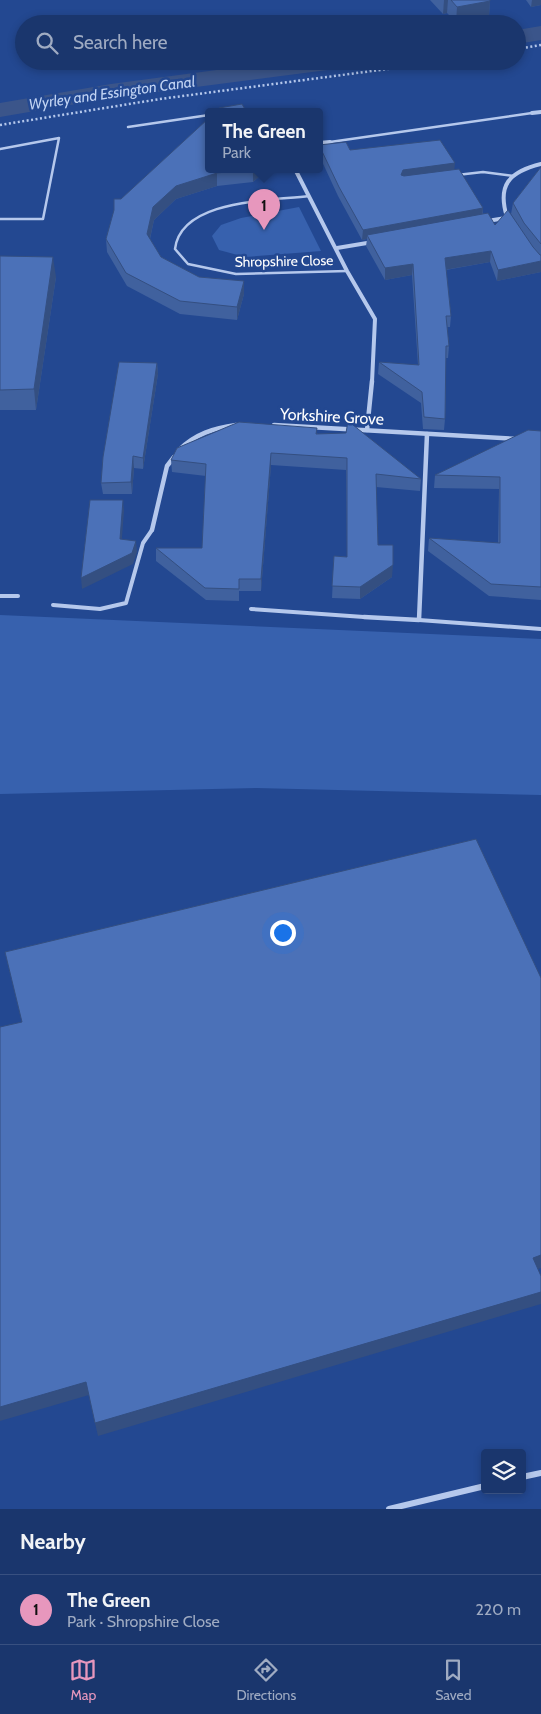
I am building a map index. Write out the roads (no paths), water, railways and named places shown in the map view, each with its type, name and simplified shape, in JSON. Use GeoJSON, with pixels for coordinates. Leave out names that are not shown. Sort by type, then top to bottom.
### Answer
{"type":"FeatureCollection","features":[{"type":"Feature","properties":{"kind":"street"},"geometry":{"type":"LineString","coordinates":[[532,113],[541,112]]}},
{"type":"Feature","properties":{"kind":"street"},"geometry":{"type":"LineString","coordinates":[[323,143],[330,142]]}},
{"type":"Feature","properties":{"kind":"street"},"geometry":{"type":"LineString","coordinates":[[512,225],[507,217],[502,196],[506,183],[526,167],[541,164]]}},
{"type":"Feature","properties":{"kind":"street","name":"Shropshire Close"},"geometry":{"type":"LineString","coordinates":[[297,173],[337,248],[347,271],[375,319],[374,364],[367,430]]}},
{"type":"Feature","properties":{"kind":"street"},"geometry":{"type":"LineString","coordinates":[[478,222],[507,217]]}},
{"type":"Feature","properties":{"kind":"street","name":"Shropshire Close"},"geometry":{"type":"LineString","coordinates":[[337,248],[375,241]]}},
{"type":"Feature","properties":{"kind":"street"},"geometry":{"type":"LineString","coordinates":[[152,530],[168,466],[180,448],[200,434],[221,426],[239,424]]}},
{"type":"Feature","properties":{"kind":"street","name":"Yorkshire Grove"},"geometry":{"type":"LineString","coordinates":[[268,424],[522,439]]}},
{"type":"Feature","properties":{"kind":"street"},"geometry":{"type":"LineString","coordinates":[[364,617],[419,620],[427,434]]}},
{"type":"Feature","properties":{"kind":"street"},"geometry":{"type":"LineString","coordinates":[[526,1476],[541,1473]]}},
{"type":"Feature","properties":{"kind":"street"},"geometry":{"type":"LineString","coordinates":[[388,1509],[481,1487]]}},
{"type":"Feature","properties":{"kind":"lane"},"geometry":{"type":"LineString","coordinates":[[330,142],[532,113]]}},
{"type":"Feature","properties":{"kind":"lane"},"geometry":{"type":"LineString","coordinates":[[128,127],[205,116]]}},
{"type":"Feature","properties":{"kind":"lane"},"geometry":{"type":"LineString","coordinates":[[0,149],[58,138],[43,219],[0,219]]}},
{"type":"Feature","properties":{"kind":"lane"},"geometry":{"type":"LineString","coordinates":[[456,176],[483,172],[514,176]]}},
{"type":"Feature","properties":{"kind":"lane","name":"Shropshire Close"},"geometry":{"type":"LineString","coordinates":[[310,196],[230,206],[208,212],[189,220],[177,235],[175,249],[188,264],[236,274],[347,271]]}},
{"type":"Feature","properties":{"kind":"lane"},"geometry":{"type":"LineString","coordinates":[[53,605],[106,610],[126,604],[143,543],[152,530]]}},
{"type":"Feature","properties":{"kind":"lane"},"geometry":{"type":"LineString","coordinates":[[0,596],[18,596]]}},
{"type":"Feature","properties":{"kind":"lane"},"geometry":{"type":"LineString","coordinates":[[251,609],[364,617]]}},
{"type":"Feature","properties":{"kind":"lane"},"geometry":{"type":"LineString","coordinates":[[419,620],[541,629]]}},
{"type":"Feature","properties":{"kind":"waterway","name":"Wyrley and Essington Canal"},"geometry":{"type":"LineString","coordinates":[[526,36],[541,33]]}},
{"type":"Feature","properties":{"kind":"waterway","name":"Wyrley and Essington Canal"},"geometry":{"type":"LineString","coordinates":[[0,110],[111,91],[273,70]]}},
{"type":"Feature","properties":{"kind":"place","name":"The Green"},"geometry":{"type":"Point","coordinates":[264,230]}}]}
